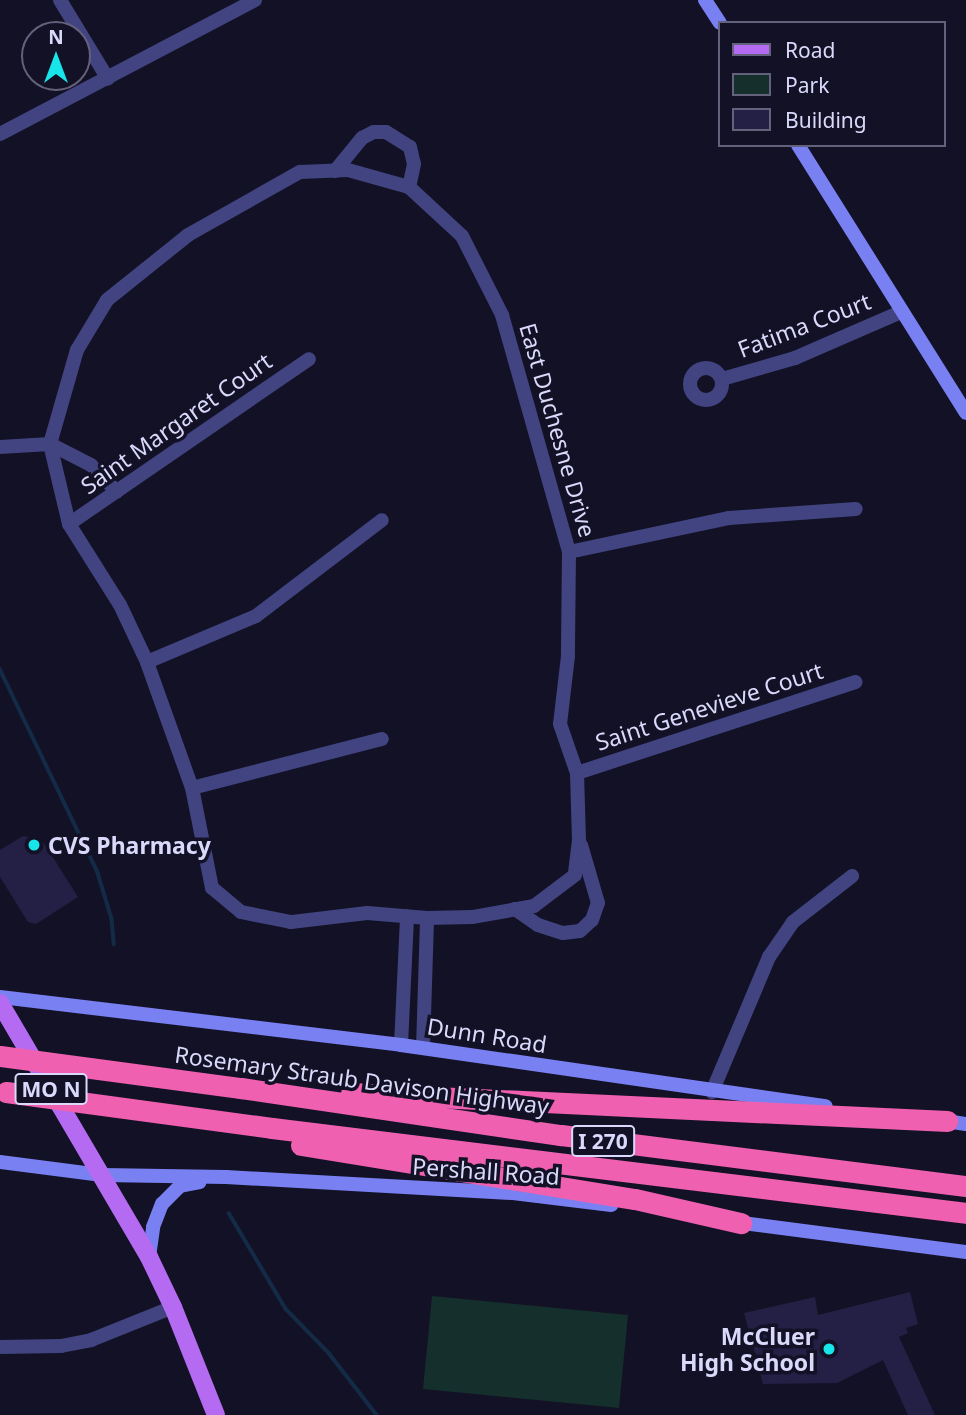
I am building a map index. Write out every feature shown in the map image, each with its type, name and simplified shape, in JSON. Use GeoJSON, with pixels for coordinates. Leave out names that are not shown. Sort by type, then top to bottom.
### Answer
{"type":"FeatureCollection","features":[{"type":"Feature","properties":{"kind":"highway","name":"Rosemary Straub Davison Highway"},"geometry":{"type":"LineString","coordinates":[[0,1056],[561,1135],[966,1186]]}},
{"type":"Feature","properties":{"kind":"highway"},"geometry":{"type":"LineString","coordinates":[[240,1088],[669,1105],[957,1123]]}},
{"type":"Feature","properties":{"kind":"highway","name":"I 270"},"geometry":{"type":"LineString","coordinates":[[3,1091],[272,1128],[966,1213]]}},
{"type":"Feature","properties":{"kind":"highway"},"geometry":{"type":"LineString","coordinates":[[272,1128],[303,1146],[635,1199],[741,1223]]}},
{"type":"Feature","properties":{"kind":"main road","name":"MO N"},"geometry":{"type":"LineString","coordinates":[[0,1003],[149,1257],[173,1307],[216,1415]]}},
{"type":"Feature","properties":{"kind":"street"},"geometry":{"type":"LineString","coordinates":[[60,0],[108,79]]}},
{"type":"Feature","properties":{"kind":"street"},"geometry":{"type":"LineString","coordinates":[[0,134],[256,0]]}},
{"type":"Feature","properties":{"kind":"street"},"geometry":{"type":"LineString","coordinates":[[705,0],[719,21]]}},
{"type":"Feature","properties":{"kind":"street"},"geometry":{"type":"LineString","coordinates":[[335,171],[362,138],[374,132],[386,132],[410,147],[414,164],[409,187],[348,170],[335,171],[300,172],[188,235],[107,300],[77,351],[50,444],[69,524],[120,605],[147,662],[192,788],[212,888],[241,912],[291,922],[367,913],[427,918],[472,917],[534,906],[575,875],[579,840]]}},
{"type":"Feature","properties":{"kind":"street"},"geometry":{"type":"LineString","coordinates":[[799,147],[966,413]]}},
{"type":"Feature","properties":{"kind":"street","name":"East Duchesne Drive"},"geometry":{"type":"LineString","coordinates":[[409,187],[462,236],[502,315],[569,552],[568,656],[560,724],[577,773],[579,840]]}},
{"type":"Feature","properties":{"kind":"street","name":"Fatima Court"},"geometry":{"type":"LineString","coordinates":[[722,379],[794,358],[901,312]]}},
{"type":"Feature","properties":{"kind":"street","name":"Saint Margaret Court"},"geometry":{"type":"LineString","coordinates":[[69,524],[309,359]]}},
{"type":"Feature","properties":{"kind":"street"},"geometry":{"type":"LineString","coordinates":[[0,447],[50,444],[91,465],[117,492]]}},
{"type":"Feature","properties":{"kind":"street"},"geometry":{"type":"LineString","coordinates":[[569,552],[729,519],[856,509]]}},
{"type":"Feature","properties":{"kind":"street"},"geometry":{"type":"LineString","coordinates":[[147,662],[256,616],[382,520]]}},
{"type":"Feature","properties":{"kind":"street","name":"Saint Genevieve Court"},"geometry":{"type":"LineString","coordinates":[[577,773],[856,682]]}},
{"type":"Feature","properties":{"kind":"street"},"geometry":{"type":"LineString","coordinates":[[192,788],[382,739]]}},
{"type":"Feature","properties":{"kind":"street"},"geometry":{"type":"LineString","coordinates":[[515,909],[538,925],[563,933],[580,931],[592,920],[598,903],[579,840]]}},
{"type":"Feature","properties":{"kind":"street"},"geometry":{"type":"LineString","coordinates":[[712,1092],[769,957],[793,922],[852,877]]}},
{"type":"Feature","properties":{"kind":"street"},"geometry":{"type":"LineString","coordinates":[[401,1045],[407,916]]}},
{"type":"Feature","properties":{"kind":"street"},"geometry":{"type":"LineString","coordinates":[[423,1048],[427,918]]}},
{"type":"Feature","properties":{"kind":"street","name":"Dunn Road"},"geometry":{"type":"LineString","coordinates":[[0,997],[401,1045],[712,1092],[957,1123]]}},
{"type":"Feature","properties":{"kind":"street","name":"Pershall Road"},"geometry":{"type":"LineString","coordinates":[[0,1162],[102,1175],[226,1177],[513,1193],[966,1252]]}},
{"type":"Feature","properties":{"kind":"street"},"geometry":{"type":"LineString","coordinates":[[149,1257],[153,1227],[162,1204],[180,1186],[226,1177]]}},
{"type":"Feature","properties":{"kind":"street"},"geometry":{"type":"LineString","coordinates":[[0,1347],[61,1346],[91,1340],[173,1307]]}},
{"type":"Feature","properties":{"kind":"green space"},"geometry":{"type":"Polygon","coordinates":[[[432,1296],[628,1315],[619,1408],[423,1389],[432,1296]]]}},
{"type":"Feature","properties":{"kind":"building","name":"CVS Pharmacy"},"geometry":{"type":"Polygon","coordinates":[[[23,836],[42,840],[78,897],[36,924],[28,922],[0,877],[0,850],[23,836]]]}},
{"type":"Feature","properties":{"kind":"building","name":"McCluer High School"},"geometry":{"type":"Polygon","coordinates":[[[910,1292],[918,1324],[906,1328],[908,1333],[899,1337],[935,1415],[908,1415],[883,1360],[837,1383],[763,1384],[744,1313],[815,1297],[818,1315],[910,1292]]]}},
{"type":"Feature","properties":{"kind":"waterway"},"geometry":{"type":"LineString","coordinates":[[0,669],[98,873],[112,919],[114,944]]}},
{"type":"Feature","properties":{"kind":"waterway"},"geometry":{"type":"LineString","coordinates":[[229,1213],[286,1309],[329,1353],[377,1415]]}},
{"type":"Feature","properties":{"kind":"place","name":"CVS Pharmacy"},"geometry":{"type":"Point","coordinates":[34,845]}},
{"type":"Feature","properties":{"kind":"place","name":"McCluer High School"},"geometry":{"type":"Point","coordinates":[829,1349]}}]}
